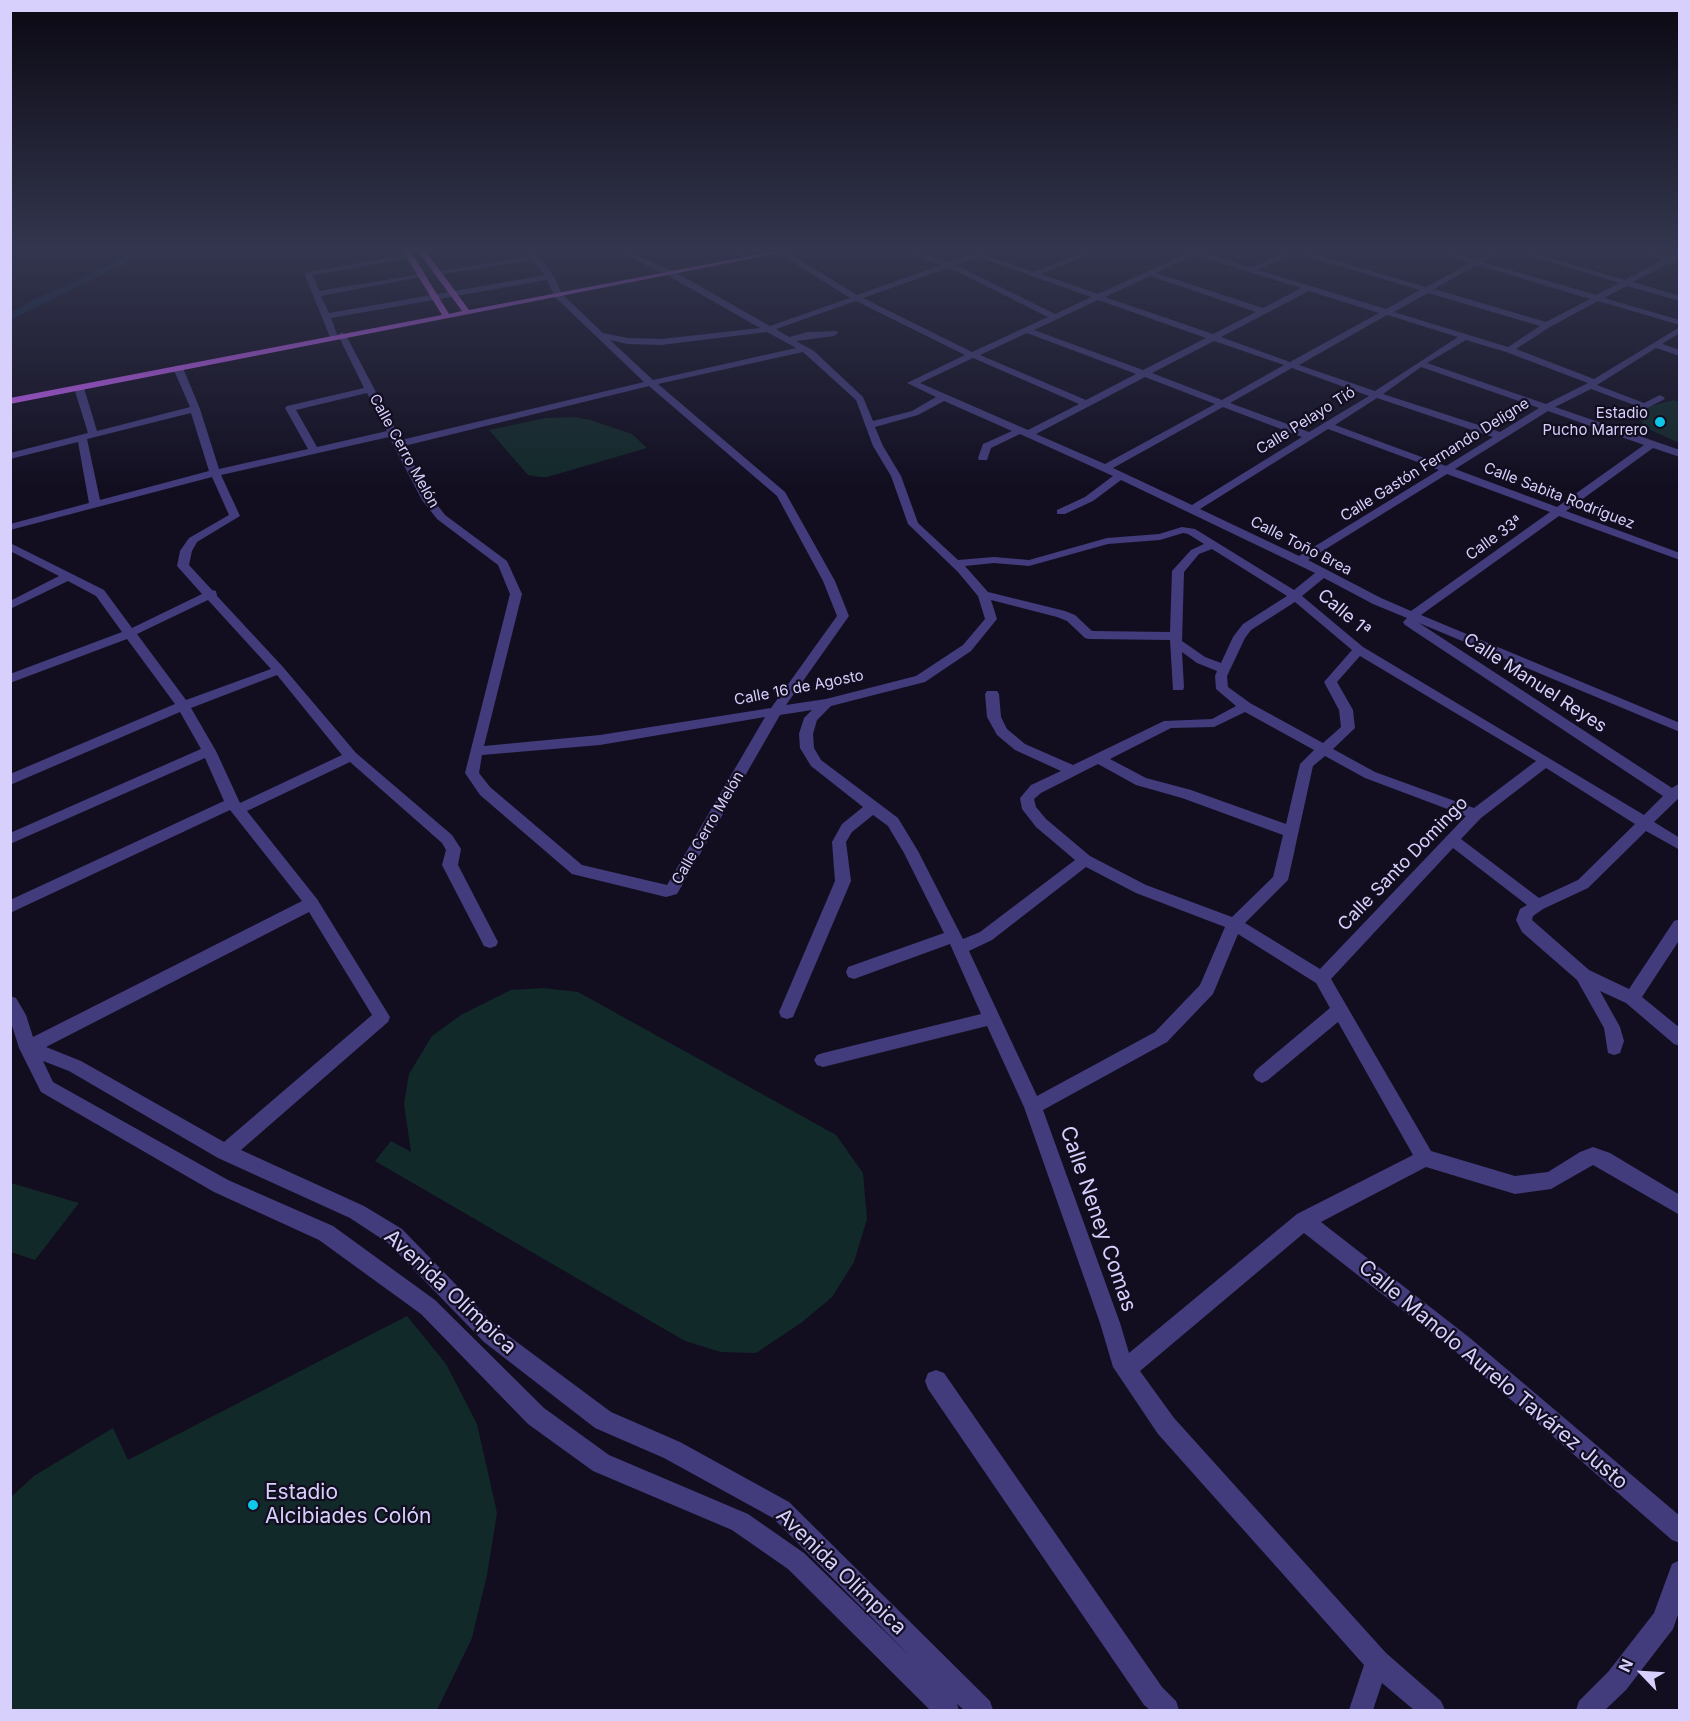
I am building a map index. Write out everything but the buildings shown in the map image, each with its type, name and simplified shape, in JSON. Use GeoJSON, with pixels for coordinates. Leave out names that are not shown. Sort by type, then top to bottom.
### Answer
{"type":"FeatureCollection","features":[{"type":"Feature","properties":{"kind":"main road"},"geometry":{"type":"LineString","coordinates":[[10,401],[367,330]]}},
{"type":"Feature","properties":{"kind":"street","name":"Calle Cerro Melón"},"geometry":{"type":"LineString","coordinates":[[335,330],[370,389],[426,498],[441,517],[502,563],[516,594],[472,773],[485,790],[577,870],[666,891],[676,886],[776,710],[843,616],[829,580],[781,494],[651,383],[595,330]]}},
{"type":"Feature","properties":{"kind":"street"},"geometry":{"type":"LineString","coordinates":[[599,334],[628,341],[661,342],[759,330]]}},
{"type":"Feature","properties":{"kind":"street"},"geometry":{"type":"LineString","coordinates":[[772,330],[804,349],[860,399],[878,446],[896,476],[913,524],[956,564],[984,595],[1024,603],[1061,614],[1071,618],[1084,632],[1096,636],[1176,639],[1201,660],[1225,669]]}},
{"type":"Feature","properties":{"kind":"street"},"geometry":{"type":"LineString","coordinates":[[922,330],[1086,404]]}},
{"type":"Feature","properties":{"kind":"street"},"geometry":{"type":"LineString","coordinates":[[973,355],[1026,330]]}},
{"type":"Feature","properties":{"kind":"street"},"geometry":{"type":"LineString","coordinates":[[1028,330],[1310,436]]}},
{"type":"Feature","properties":{"kind":"street"},"geometry":{"type":"LineString","coordinates":[[1194,330],[1376,395],[1502,436]]}},
{"type":"Feature","properties":{"kind":"street"},"geometry":{"type":"LineString","coordinates":[[983,458],[987,446],[1023,433],[1086,404],[1226,330]]}},
{"type":"Feature","properties":{"kind":"street"},"geometry":{"type":"LineString","coordinates":[[1105,468],[1353,330]]}},
{"type":"Feature","properties":{"kind":"street"},"geometry":{"type":"LineString","coordinates":[[1443,330],[1509,350],[1645,406],[1660,398]]}},
{"type":"Feature","properties":{"kind":"street"},"geometry":{"type":"LineString","coordinates":[[1509,350],[1540,330]]}},
{"type":"Feature","properties":{"kind":"street","name":"Calle Gastón Fernando Deligne"},"geometry":{"type":"LineString","coordinates":[[1299,561],[1548,408],[1592,385],[1678,330]]}},
{"type":"Feature","properties":{"kind":"street"},"geometry":{"type":"LineString","coordinates":[[788,340],[808,335],[834,333]]}},
{"type":"Feature","properties":{"kind":"street","name":"Calle Pelayo Tió"},"geometry":{"type":"LineString","coordinates":[[1193,509],[1376,395],[1464,337]]}},
{"type":"Feature","properties":{"kind":"street"},"geometry":{"type":"LineString","coordinates":[[1656,345],[1680,353]]}},
{"type":"Feature","properties":{"kind":"street"},"geometry":{"type":"LineString","coordinates":[[10,527],[215,473],[314,450],[395,438],[804,349]]}},
{"type":"Feature","properties":{"kind":"street","name":"Calle Toño Brea"},"geometry":{"type":"LineString","coordinates":[[973,355],[912,383],[1121,475],[1377,601],[1680,728]]}},
{"type":"Feature","properties":{"kind":"street"},"geometry":{"type":"LineString","coordinates":[[1420,364],[1680,453]]}},
{"type":"Feature","properties":{"kind":"street"},"geometry":{"type":"LineString","coordinates":[[178,368],[195,409],[215,473],[235,516],[193,540],[186,551],[183,566],[212,594],[351,756],[447,839],[454,849],[450,865],[490,942]]}},
{"type":"Feature","properties":{"kind":"street"},"geometry":{"type":"LineString","coordinates":[[79,388],[93,435]]}},
{"type":"Feature","properties":{"kind":"street"},"geometry":{"type":"LineString","coordinates":[[314,450],[290,408],[370,389]]}},
{"type":"Feature","properties":{"kind":"street"},"geometry":{"type":"LineString","coordinates":[[870,425],[915,413],[942,398]]}},
{"type":"Feature","properties":{"kind":"street"},"geometry":{"type":"LineString","coordinates":[[10,456],[195,409]]}},
{"type":"Feature","properties":{"kind":"street","name":"Calle Sabita Rodríguez"},"geometry":{"type":"LineString","coordinates":[[1327,425],[1680,557]]}},
{"type":"Feature","properties":{"kind":"street"},"geometry":{"type":"LineString","coordinates":[[82,438],[95,504]]}},
{"type":"Feature","properties":{"kind":"street","name":"Calle 33ª"},"geometry":{"type":"LineString","coordinates":[[1412,616],[1555,511],[1653,443]]}},
{"type":"Feature","properties":{"kind":"street"},"geometry":{"type":"LineString","coordinates":[[1061,512],[1089,499],[1121,475]]}},
{"type":"Feature","properties":{"kind":"street","name":"Calle 1ª"},"geometry":{"type":"LineString","coordinates":[[956,564],[994,560],[1029,563],[1107,541],[1160,537],[1185,529],[1294,595],[1359,650],[1546,761],[1680,845]]}},
{"type":"Feature","properties":{"kind":"street"},"geometry":{"type":"LineString","coordinates":[[1178,687],[1176,579],[1178,571],[1195,552],[1213,544]]}},
{"type":"Feature","properties":{"kind":"street"},"geometry":{"type":"LineString","coordinates":[[10,546],[100,592],[128,634],[183,706],[209,751],[235,806],[312,903],[382,1017],[225,1152]]}},
{"type":"Feature","properties":{"kind":"street"},"geometry":{"type":"LineString","coordinates":[[1323,573],[1283,605],[1247,627],[1239,638],[1225,669],[1220,682],[1222,689],[1245,706],[1370,775],[1476,814]]}},
{"type":"Feature","properties":{"kind":"street"},"geometry":{"type":"LineString","coordinates":[[10,606],[68,576]]}},
{"type":"Feature","properties":{"kind":"street"},"geometry":{"type":"LineString","coordinates":[[10,679],[128,634],[212,594]]}},
{"type":"Feature","properties":{"kind":"street","name":"Calle 16 de Agosto"},"geometry":{"type":"LineString","coordinates":[[476,751],[600,740],[826,703],[920,679],[967,648],[991,619],[984,595]]}},
{"type":"Feature","properties":{"kind":"street","name":"Calle Manuel Reyes"},"geometry":{"type":"LineString","coordinates":[[1377,601],[1676,791]]}},
{"type":"Feature","properties":{"kind":"street"},"geometry":{"type":"LineString","coordinates":[[1033,1107],[1161,1037],[1207,990],[1234,924],[1280,879],[1307,764],[1348,728],[1346,710],[1330,682],[1359,650]]}},
{"type":"Feature","properties":{"kind":"street"},"geometry":{"type":"LineString","coordinates":[[10,780],[183,706],[279,670]]}},
{"type":"Feature","properties":{"kind":"street"},"geometry":{"type":"LineString","coordinates":[[992,694],[994,717],[1002,732],[1020,747],[1074,771]]}},
{"type":"Feature","properties":{"kind":"street","name":"Calle Neney Comas"},"geometry":{"type":"LineString","coordinates":[[826,703],[811,718],[806,734],[807,747],[816,763],[893,822],[911,850],[957,942],[1033,1107],[1110,1323],[1120,1360],[1166,1426],[1377,1662],[1432,1710]]}},
{"type":"Feature","properties":{"kind":"street"},"geometry":{"type":"LineString","coordinates":[[1245,706],[1214,723],[1169,724],[1030,793],[1027,803],[1029,809],[1041,823],[1085,860],[1141,889],[1234,924],[1322,978],[1425,1158],[1515,1185],[1551,1180],[1593,1156],[1603,1159],[1680,1206]]}},
{"type":"Feature","properties":{"kind":"street"},"geometry":{"type":"LineString","coordinates":[[10,839],[209,751]]}},
{"type":"Feature","properties":{"kind":"street"},"geometry":{"type":"LineString","coordinates":[[10,907],[351,756]]}},
{"type":"Feature","properties":{"kind":"street"},"geometry":{"type":"LineString","coordinates":[[1099,759],[1141,782],[1186,794],[1291,832]]}},
{"type":"Feature","properties":{"kind":"street","name":"Calle Santo Domingo"},"geometry":{"type":"LineString","coordinates":[[1322,978],[1476,814],[1546,761]]}},
{"type":"Feature","properties":{"kind":"street"},"geometry":{"type":"LineString","coordinates":[[1676,791],[1583,884],[1538,905],[1524,916],[1528,928],[1583,975],[1632,998],[1680,1039]]}},
{"type":"Feature","properties":{"kind":"street"},"geometry":{"type":"LineString","coordinates":[[787,1012],[843,881],[839,842],[847,828],[873,807]]}},
{"type":"Feature","properties":{"kind":"street"},"geometry":{"type":"LineString","coordinates":[[1452,840],[1538,905]]}},
{"type":"Feature","properties":{"kind":"street"},"geometry":{"type":"LineString","coordinates":[[854,972],[957,942],[986,936],[1085,860]]}},
{"type":"Feature","properties":{"kind":"street"},"geometry":{"type":"LineString","coordinates":[[28,1048],[312,903]]}},
{"type":"Feature","properties":{"kind":"street"},"geometry":{"type":"LineString","coordinates":[[1632,998],[1680,925]]}},
{"type":"Feature","properties":{"kind":"street"},"geometry":{"type":"LineString","coordinates":[[1583,975],[1612,1027],[1614,1048]]}},
{"type":"Feature","properties":{"kind":"street"},"geometry":{"type":"LineString","coordinates":[[10,1004],[15,1023],[47,1087],[221,1186],[326,1233],[428,1307],[536,1416],[601,1462],[740,1522],[796,1561],[947,1710]]}},
{"type":"Feature","properties":{"kind":"street"},"geometry":{"type":"LineString","coordinates":[[1262,1075],[1340,1010]]}},
{"type":"Feature","properties":{"kind":"street"},"geometry":{"type":"LineString","coordinates":[[824,1060],[992,1018]]}},
{"type":"Feature","properties":{"kind":"street","name":"Avenida Olímpica"},"geometry":{"type":"LineString","coordinates":[[28,1048],[75,1066],[225,1152],[357,1212],[395,1236],[491,1335],[603,1420],[672,1450],[781,1510],[981,1710]]}},
{"type":"Feature","properties":{"kind":"street"},"geometry":{"type":"LineString","coordinates":[[1126,1369],[1304,1221],[1425,1158]]}},
{"type":"Feature","properties":{"kind":"street","name":"Calle Manolo Aurelo Tavárez Justo"},"geometry":{"type":"LineString","coordinates":[[1304,1221],[1462,1346],[1680,1532]]}},
{"type":"Feature","properties":{"kind":"street"},"geometry":{"type":"LineString","coordinates":[[936,1381],[1153,1696],[1167,1710]]}},
{"type":"Feature","properties":{"kind":"street"},"geometry":{"type":"LineString","coordinates":[[1588,1710],[1617,1681],[1664,1620],[1680,1572]]}},
{"type":"Feature","properties":{"kind":"street"},"geometry":{"type":"LineString","coordinates":[[1361,1710],[1377,1662]]}},
{"type":"Feature","properties":{"kind":"green space","name":"Estadio Pucho Marrero"},"geometry":{"type":"Polygon","coordinates":[[[1674,400],[1679,402],[1679,443],[1643,425],[1638,415],[1643,408],[1674,400]]]}},
{"type":"Feature","properties":{"kind":"green space"},"geometry":{"type":"Polygon","coordinates":[[[575,417],[632,434],[647,448],[547,477],[539,477],[528,475],[489,430],[546,418],[575,417]]]}},
{"type":"Feature","properties":{"kind":"green space"},"geometry":{"type":"Polygon","coordinates":[[[543,988],[578,992],[836,1135],[863,1173],[867,1219],[854,1262],[832,1297],[801,1323],[756,1353],[721,1352],[685,1341],[375,1161],[391,1141],[411,1152],[404,1104],[409,1074],[432,1036],[461,1015],[511,990],[543,988]]]}},
{"type":"Feature","properties":{"kind":"green space"},"geometry":{"type":"Polygon","coordinates":[[[11,1183],[79,1203],[35,1260],[11,1252],[11,1183]]]}},
{"type":"Feature","properties":{"kind":"green space","name":"Estadio Alcibiades Colón"},"geometry":{"type":"Polygon","coordinates":[[[407,1316],[446,1364],[477,1424],[497,1513],[487,1575],[472,1638],[437,1710],[11,1710],[11,1497],[34,1476],[113,1428],[128,1460],[407,1316]]]}},
{"type":"Feature","properties":{"kind":"place","name":"Estadio Pucho Marrero"},"geometry":{"type":"Point","coordinates":[1660,422]}},
{"type":"Feature","properties":{"kind":"place","name":"Estadio Alcibiades Colón"},"geometry":{"type":"Point","coordinates":[253,1505]}}]}
